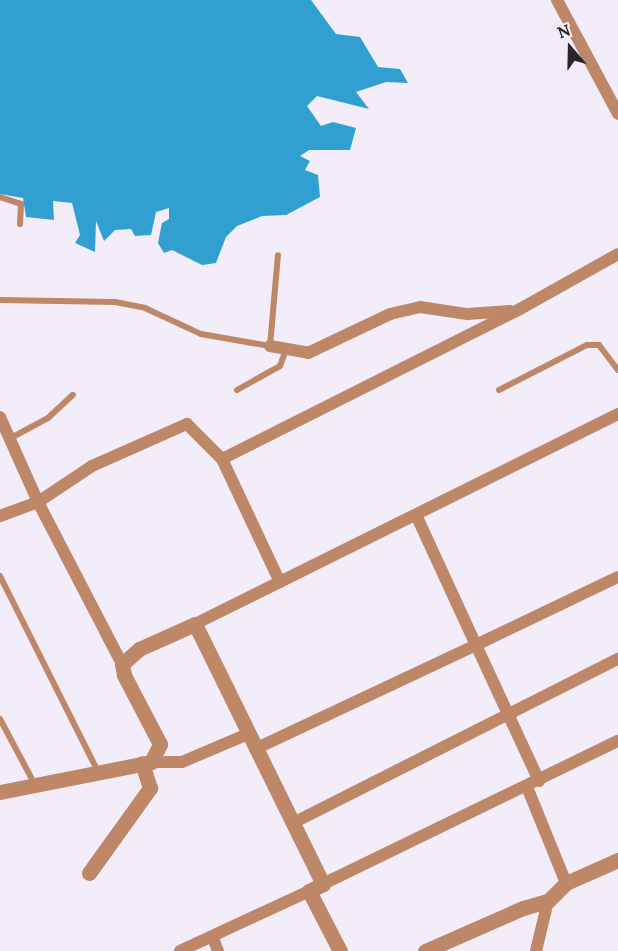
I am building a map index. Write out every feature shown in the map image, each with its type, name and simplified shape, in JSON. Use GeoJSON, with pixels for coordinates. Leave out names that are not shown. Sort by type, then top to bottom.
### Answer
{"type":"FeatureCollection","features":[{"type":"Feature","properties":{"kind":"street"},"geometry":{"type":"LineString","coordinates":[[557,0],[618,114]]}},
{"type":"Feature","properties":{"kind":"street"},"geometry":{"type":"LineString","coordinates":[[222,459],[520,309],[618,254]]}},
{"type":"Feature","properties":{"kind":"street"},"geometry":{"type":"LineString","coordinates":[[270,346],[285,352],[308,353],[390,314],[420,307],[483,315],[520,309]]}},
{"type":"Feature","properties":{"kind":"street"},"geometry":{"type":"LineString","coordinates":[[122,663],[139,649],[417,517],[618,414]]}},
{"type":"Feature","properties":{"kind":"street"},"geometry":{"type":"LineString","coordinates":[[0,417],[38,502],[122,663],[160,744],[147,763],[150,788],[90,873]]}},
{"type":"Feature","properties":{"kind":"street"},"geometry":{"type":"LineString","coordinates":[[0,516],[38,502],[92,466],[187,424],[222,459],[280,582]]}},
{"type":"Feature","properties":{"kind":"street"},"geometry":{"type":"LineString","coordinates":[[417,517],[476,645],[506,717],[533,784],[566,883]]}},
{"type":"Feature","properties":{"kind":"street"},"geometry":{"type":"LineString","coordinates":[[255,749],[618,578]]}},
{"type":"Feature","properties":{"kind":"street"},"geometry":{"type":"LineString","coordinates":[[195,624],[255,749],[294,823],[340,951]]}},
{"type":"Feature","properties":{"kind":"street"},"geometry":{"type":"LineString","coordinates":[[294,823],[618,659]]}},
{"type":"Feature","properties":{"kind":"street"},"geometry":{"type":"LineString","coordinates":[[0,792],[97,770],[147,763],[182,762],[248,734]]}},
{"type":"Feature","properties":{"kind":"street"},"geometry":{"type":"LineString","coordinates":[[180,951],[213,938],[618,741]]}},
{"type":"Feature","properties":{"kind":"street"},"geometry":{"type":"LineString","coordinates":[[425,951],[523,908],[548,901],[566,883],[618,860]]}},
{"type":"Feature","properties":{"kind":"street"},"geometry":{"type":"LineString","coordinates":[[536,951],[548,901]]}},
{"type":"Feature","properties":{"kind":"street"},"geometry":{"type":"LineString","coordinates":[[213,938],[218,951]]}},
{"type":"Feature","properties":{"kind":"lane"},"geometry":{"type":"LineString","coordinates":[[0,197],[21,204],[20,224]]}},
{"type":"Feature","properties":{"kind":"lane"},"geometry":{"type":"LineString","coordinates":[[0,300],[115,302],[145,308],[201,334],[270,346],[278,255]]}},
{"type":"Feature","properties":{"kind":"lane"},"geometry":{"type":"LineString","coordinates":[[499,390],[587,345],[598,345],[618,370]]}},
{"type":"Feature","properties":{"kind":"lane"},"geometry":{"type":"LineString","coordinates":[[237,390],[280,366],[285,352]]}},
{"type":"Feature","properties":{"kind":"lane"},"geometry":{"type":"LineString","coordinates":[[8,439],[48,418],[73,395]]}},
{"type":"Feature","properties":{"kind":"lane"},"geometry":{"type":"LineString","coordinates":[[0,576],[97,770]]}},
{"type":"Feature","properties":{"kind":"lane"},"geometry":{"type":"LineString","coordinates":[[0,719],[34,783]]}},
{"type":"Feature","properties":{"kind":"water"},"geometry":{"type":"Polygon","coordinates":[[[0,0],[311,0],[336,34],[360,37],[378,67],[400,69],[408,83],[386,82],[356,92],[369,109],[317,96],[307,106],[321,126],[333,122],[356,128],[350,150],[309,150],[300,156],[310,161],[305,170],[318,175],[320,197],[286,215],[262,216],[237,226],[226,237],[216,263],[202,265],[172,250],[164,253],[158,243],[162,223],[169,219],[169,208],[156,212],[151,235],[135,236],[131,229],[115,230],[104,241],[96,221],[95,252],[75,243],[80,235],[72,203],[53,201],[54,220],[26,217],[23,198],[0,194],[0,0]]]}}]}
